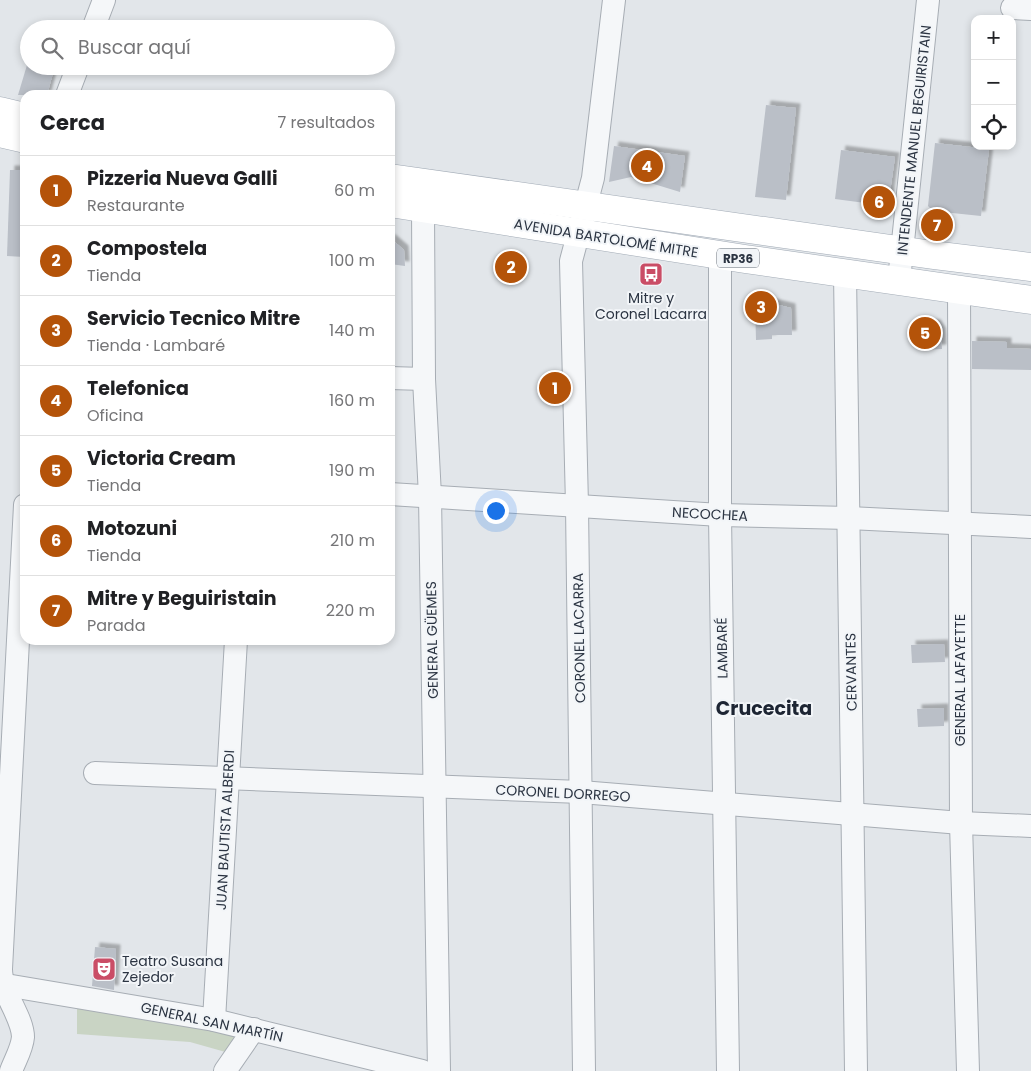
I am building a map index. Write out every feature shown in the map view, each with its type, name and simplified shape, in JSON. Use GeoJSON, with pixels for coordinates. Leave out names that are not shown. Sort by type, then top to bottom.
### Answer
{"type":"FeatureCollection","features":[{"type":"Feature","properties":{"kind":"main road"},"geometry":{"type":"LineString","coordinates":[[0,111],[20,115]]}},
{"type":"Feature","properties":{"kind":"main road"},"geometry":{"type":"LineString","coordinates":[[0,133],[20,138]]}},
{"type":"Feature","properties":{"kind":"main road","name":"AVENIDA BARTOLOMÉ MITRE"},"geometry":{"type":"LineString","coordinates":[[395,179],[1031,267]]}},
{"type":"Feature","properties":{"kind":"main road","name":"AVENIDA BARTOLOMÉ MITRE"},"geometry":{"type":"LineString","coordinates":[[395,204],[578,234],[1031,300]]}},
{"type":"Feature","properties":{"kind":"street"},"geometry":{"type":"LineString","coordinates":[[96,20],[104,0]]}},
{"type":"Feature","properties":{"kind":"street","name":"CORONEL LACARRA"},"geometry":{"type":"LineString","coordinates":[[584,1071],[577,505],[571,261],[584,206],[593,178],[614,0]]}},
{"type":"Feature","properties":{"kind":"street","name":"INTENDENTE MANUEL BEGUIRISTAIN"},"geometry":{"type":"LineString","coordinates":[[899,280],[928,0]]}},
{"type":"Feature","properties":{"kind":"street"},"geometry":{"type":"LineString","coordinates":[[69,90],[75,75]]}},
{"type":"Feature","properties":{"kind":"street","name":"GENERAL GÜEMES"},"geometry":{"type":"LineString","coordinates":[[423,209],[424,380],[430,496],[439,1071]]}},
{"type":"Feature","properties":{"kind":"street","name":"LAMBARÉ"},"geometry":{"type":"LineString","coordinates":[[720,255],[720,515],[728,1071]]}},
{"type":"Feature","properties":{"kind":"street","name":"CERVANTES"},"geometry":{"type":"LineString","coordinates":[[845,273],[856,1071]]}},
{"type":"Feature","properties":{"kind":"street","name":"GENERAL LAFAYETTE"},"geometry":{"type":"LineString","coordinates":[[958,289],[961,823],[968,1071]]}},
{"type":"Feature","properties":{"kind":"street"},"geometry":{"type":"LineString","coordinates":[[395,378],[424,380]]}},
{"type":"Feature","properties":{"kind":"street","name":"NECOCHEA"},"geometry":{"type":"LineString","coordinates":[[395,494],[720,515],[959,522],[1031,527]]}},
{"type":"Feature","properties":{"kind":"street"},"geometry":{"type":"LineString","coordinates":[[11,1071],[21,1047],[22,1032],[1,984],[1,969],[20,602]]}},
{"type":"Feature","properties":{"kind":"street","name":"JUAN BAUTISTA ALBERDI"},"geometry":{"type":"LineString","coordinates":[[214,1020],[236,645]]}},
{"type":"Feature","properties":{"kind":"street","name":"CORONEL DORREGO"},"geometry":{"type":"LineString","coordinates":[[95,773],[229,777],[434,788],[581,792],[961,823],[1031,826]]}},
{"type":"Feature","properties":{"kind":"street","name":"GENERAL SAN MARTÍN"},"geometry":{"type":"LineString","coordinates":[[1,984],[254,1028],[347,1063],[422,1071]]}},
{"type":"Feature","properties":{"kind":"street"},"geometry":{"type":"LineString","coordinates":[[225,1071],[254,1028]]}},
{"type":"Feature","properties":{"kind":"green space"},"geometry":{"type":"Polygon","coordinates":[[[77,1005],[234,1030],[239,1040],[229,1053],[190,1042],[77,1034],[77,1005]]]}},
{"type":"Feature","properties":{"kind":"building"},"geometry":{"type":"Polygon","coordinates":[[[24,75],[52,75],[48,90],[20,90],[20,95],[18,95],[24,75]]]}},
{"type":"Feature","properties":{"kind":"building"},"geometry":{"type":"Polygon","coordinates":[[[766,105],[796,108],[786,200],[755,197],[766,105]]]}},
{"type":"Feature","properties":{"kind":"building"},"geometry":{"type":"Polygon","coordinates":[[[935,143],[971,147],[971,150],[989,150],[981,216],[933,211],[928,206],[935,143]]]}},
{"type":"Feature","properties":{"kind":"building"},"geometry":{"type":"Polygon","coordinates":[[[614,146],[685,156],[680,192],[631,177],[609,182],[614,146]]]}},
{"type":"Feature","properties":{"kind":"building"},"geometry":{"type":"Polygon","coordinates":[[[841,150],[895,157],[888,206],[835,199],[841,150]]]}},
{"type":"Feature","properties":{"kind":"building"},"geometry":{"type":"Polygon","coordinates":[[[10,170],[20,170],[20,257],[7,256],[10,170]]]}},
{"type":"Feature","properties":{"kind":"building"},"geometry":{"type":"Polygon","coordinates":[[[395,242],[404,250],[405,266],[395,265],[395,242]]]}},
{"type":"Feature","properties":{"kind":"building"},"geometry":{"type":"Polygon","coordinates":[[[771,303],[791,308],[792,335],[772,335],[772,339],[756,340],[755,304],[771,303]]]}},
{"type":"Feature","properties":{"kind":"building"},"geometry":{"type":"Polygon","coordinates":[[[921,323],[936,324],[941,332],[942,349],[922,350],[921,323]]]}},
{"type":"Feature","properties":{"kind":"building"},"geometry":{"type":"Polygon","coordinates":[[[972,341],[1007,342],[1007,348],[1031,349],[1031,370],[972,369],[972,341]]]}},
{"type":"Feature","properties":{"kind":"building"},"geometry":{"type":"Polygon","coordinates":[[[944,644],[945,662],[912,663],[911,645],[944,644]]]}},
{"type":"Feature","properties":{"kind":"building"},"geometry":{"type":"Polygon","coordinates":[[[944,708],[944,726],[918,727],[917,709],[944,708]]]}},
{"type":"Feature","properties":{"kind":"building","name":"Teatro Susana Zejedor"},"geometry":{"type":"Polygon","coordinates":[[[95,947],[116,949],[114,990],[92,986],[95,947]]]}},
{"type":"Feature","properties":{"kind":"place","name":"Telefonica"},"geometry":{"type":"Point","coordinates":[647,166]}},
{"type":"Feature","properties":{"kind":"place","name":"Motozuni"},"geometry":{"type":"Point","coordinates":[879,202]}},
{"type":"Feature","properties":{"kind":"place","name":"Mitre y Beguiristain"},"geometry":{"type":"Point","coordinates":[937,225]}},
{"type":"Feature","properties":{"kind":"place","name":"Compostela"},"geometry":{"type":"Point","coordinates":[511,267]}},
{"type":"Feature","properties":{"kind":"place","name":"Mitre y Coronel Lacarra"},"geometry":{"type":"Point","coordinates":[651,274]}},
{"type":"Feature","properties":{"kind":"place","name":"Servicio Tecnico Mitre"},"geometry":{"type":"Point","coordinates":[761,307]}},
{"type":"Feature","properties":{"kind":"place","name":"Victoria Cream"},"geometry":{"type":"Point","coordinates":[925,333]}},
{"type":"Feature","properties":{"kind":"place","name":"Pizzeria Nueva Galli"},"geometry":{"type":"Point","coordinates":[555,388]}},
{"type":"Feature","properties":{"kind":"place","name":"Teatro Susana Zejedor"},"geometry":{"type":"Point","coordinates":[104,969]}},
{"type":"Feature","properties":{"kind":"district","name":"Crucecita"},"geometry":{"type":"Point","coordinates":[764,708]}}]}
